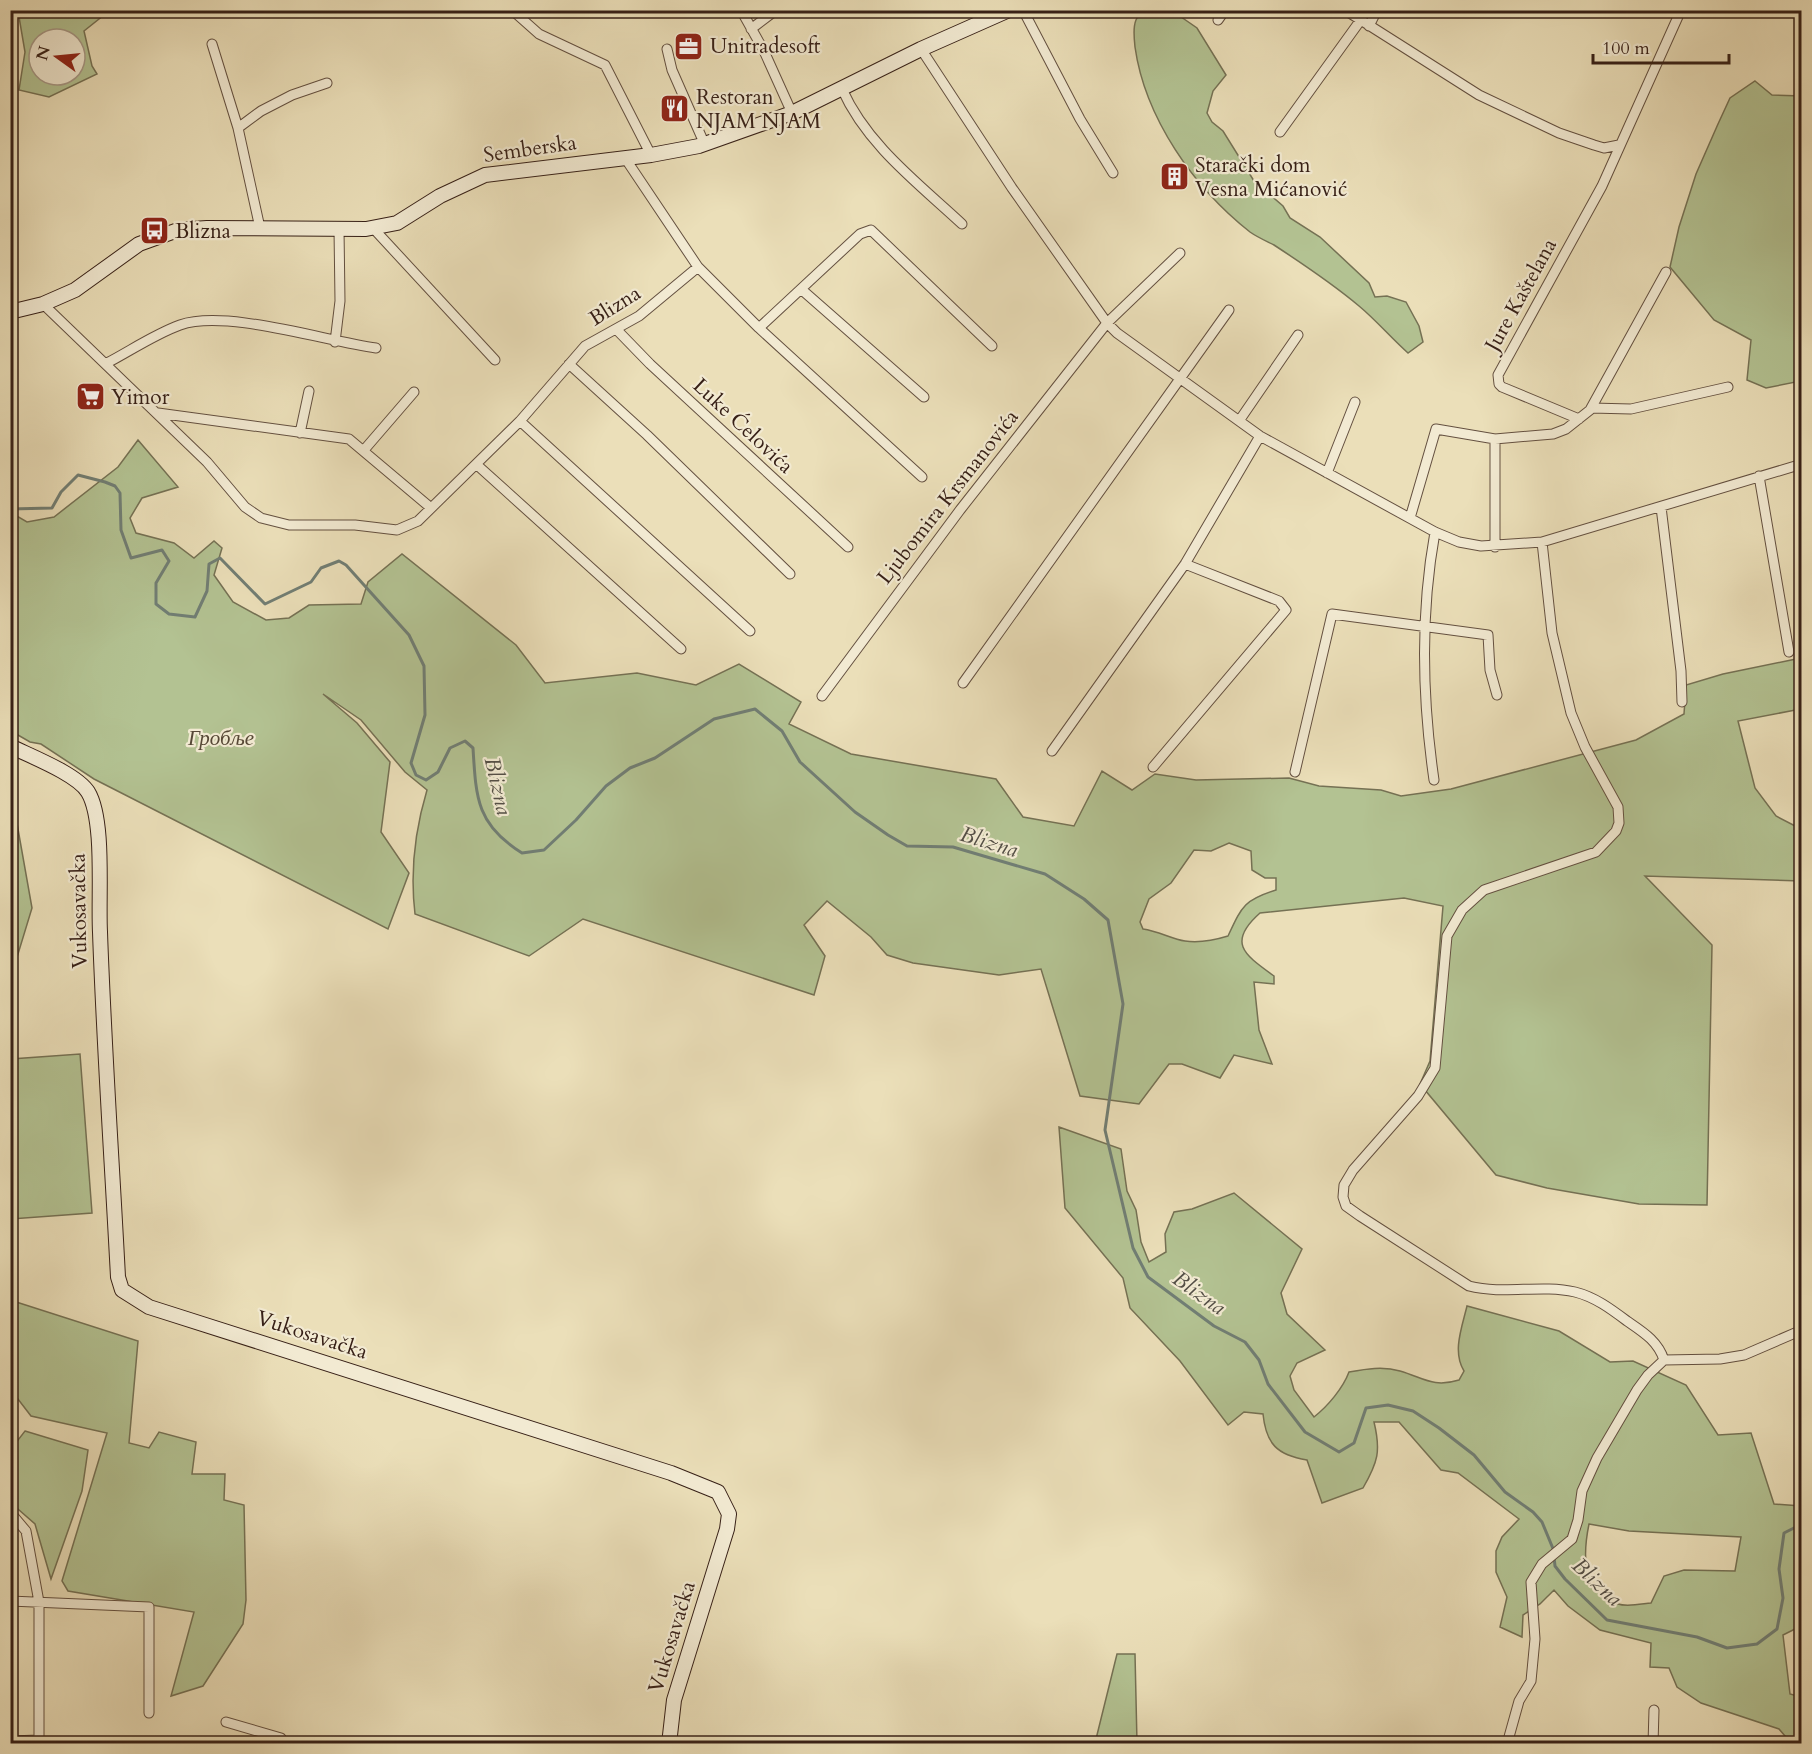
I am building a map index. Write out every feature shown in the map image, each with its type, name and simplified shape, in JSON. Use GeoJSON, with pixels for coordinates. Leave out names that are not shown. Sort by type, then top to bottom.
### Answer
{"type":"FeatureCollection","features":[{"type":"Feature","properties":{"kind":"street"},"geometry":{"type":"LineString","coordinates":[[512,10],[539,34],[605,65],[651,155]]}},
{"type":"Feature","properties":{"kind":"street"},"geometry":{"type":"LineString","coordinates":[[741,10],[792,113]]}},
{"type":"Feature","properties":{"kind":"street"},"geometry":{"type":"LineString","coordinates":[[751,29],[776,10]]}},
{"type":"Feature","properties":{"kind":"street","name":"Semberska"},"geometry":{"type":"LineString","coordinates":[[10,312],[43,304],[75,290],[120,256],[158,236],[178,230],[373,228],[397,222],[464,182],[485,175],[651,155],[705,145],[792,113],[921,49],[1009,10]]}},
{"type":"Feature","properties":{"kind":"street"},"geometry":{"type":"LineString","coordinates":[[1023,10],[1080,119],[1113,173]]}},
{"type":"Feature","properties":{"kind":"street"},"geometry":{"type":"LineString","coordinates":[[1218,20],[1225,10]]}},
{"type":"Feature","properties":{"kind":"street"},"geometry":{"type":"LineString","coordinates":[[1345,10],[1479,95],[1559,133],[1604,148],[1619,145]]}},
{"type":"Feature","properties":{"kind":"street"},"geometry":{"type":"LineString","coordinates":[[1280,132],[1377,10]]}},
{"type":"Feature","properties":{"kind":"street","name":"Jure Kaštelana"},"geometry":{"type":"LineString","coordinates":[[1579,419],[1502,387],[1499,384],[1498,375],[1602,186],[1681,10]]}},
{"type":"Feature","properties":{"kind":"street"},"geometry":{"type":"LineString","coordinates":[[212,44],[238,128],[260,228]]}},
{"type":"Feature","properties":{"kind":"street"},"geometry":{"type":"LineString","coordinates":[[667,49],[672,70],[705,145]]}},
{"type":"Feature","properties":{"kind":"street"},"geometry":{"type":"LineString","coordinates":[[921,49],[1011,188],[1107,323],[1137,349],[1180,377],[1260,436],[1435,532],[1468,545],[1495,546],[1542,542],[1802,464]]}},
{"type":"Feature","properties":{"kind":"street"},"geometry":{"type":"LineString","coordinates":[[238,128],[261,111],[292,95],[327,83]]}},
{"type":"Feature","properties":{"kind":"street"},"geometry":{"type":"LineString","coordinates":[[842,89],[860,124],[886,153],[962,224]]}},
{"type":"Feature","properties":{"kind":"street"},"geometry":{"type":"LineString","coordinates":[[1604,148],[1612,161]]}},
{"type":"Feature","properties":{"kind":"street"},"geometry":{"type":"LineString","coordinates":[[625,158],[698,267],[759,328],[922,477]]}},
{"type":"Feature","properties":{"kind":"street"},"geometry":{"type":"LineString","coordinates":[[373,228],[495,360]]}},
{"type":"Feature","properties":{"kind":"street"},"geometry":{"type":"LineString","coordinates":[[336,342],[340,301],[339,229]]}},
{"type":"Feature","properties":{"kind":"street"},"geometry":{"type":"LineString","coordinates":[[759,328],[860,234],[871,230],[992,346]]}},
{"type":"Feature","properties":{"kind":"street","name":"Ljubomira Krsmanovića"},"geometry":{"type":"LineString","coordinates":[[822,696],[933,545],[1107,323],[1179,253]]}},
{"type":"Feature","properties":{"kind":"street","name":"Blizna"},"geometry":{"type":"LineString","coordinates":[[43,304],[107,363],[207,462],[244,507],[270,522],[289,525],[355,525],[397,530],[418,521],[520,421],[585,346],[639,316],[698,267]]}},
{"type":"Feature","properties":{"kind":"street"},"geometry":{"type":"LineString","coordinates":[[1410,518],[1436,429],[1495,440],[1553,434],[1566,429],[1591,408],[1666,272]]}},
{"type":"Feature","properties":{"kind":"street"},"geometry":{"type":"LineString","coordinates":[[801,290],[924,397]]}},
{"type":"Feature","properties":{"kind":"street"},"geometry":{"type":"LineString","coordinates":[[963,683],[1229,310]]}},
{"type":"Feature","properties":{"kind":"street"},"geometry":{"type":"LineString","coordinates":[[107,363],[179,325],[193,322],[254,324],[336,342],[376,348]]}},
{"type":"Feature","properties":{"kind":"street","name":"Luke Ćelovića"},"geometry":{"type":"LineString","coordinates":[[616,329],[650,364],[848,547]]}},
{"type":"Feature","properties":{"kind":"street"},"geometry":{"type":"LineString","coordinates":[[1239,422],[1298,336]]}},
{"type":"Feature","properties":{"kind":"street"},"geometry":{"type":"LineString","coordinates":[[569,364],[647,435],[790,574]]}},
{"type":"Feature","properties":{"kind":"street"},"geometry":{"type":"LineString","coordinates":[[1591,408],[1631,409],[1728,387]]}},
{"type":"Feature","properties":{"kind":"street"},"geometry":{"type":"LineString","coordinates":[[300,433],[309,391]]}},
{"type":"Feature","properties":{"kind":"street"},"geometry":{"type":"LineString","coordinates":[[364,450],[414,392]]}},
{"type":"Feature","properties":{"kind":"street"},"geometry":{"type":"LineString","coordinates":[[1327,473],[1355,402]]}},
{"type":"Feature","properties":{"kind":"street"},"geometry":{"type":"LineString","coordinates":[[157,413],[349,439],[431,508]]}},
{"type":"Feature","properties":{"kind":"street"},"geometry":{"type":"LineString","coordinates":[[520,421],[750,631]]}},
{"type":"Feature","properties":{"kind":"street"},"geometry":{"type":"LineString","coordinates":[[1052,750],[1185,564],[1260,436]]}},
{"type":"Feature","properties":{"kind":"street"},"geometry":{"type":"LineString","coordinates":[[1495,440],[1495,546]]}},
{"type":"Feature","properties":{"kind":"street"},"geometry":{"type":"LineString","coordinates":[[476,464],[681,649]]}},
{"type":"Feature","properties":{"kind":"street"},"geometry":{"type":"LineString","coordinates":[[1759,476],[1789,651]]}},
{"type":"Feature","properties":{"kind":"street"},"geometry":{"type":"LineString","coordinates":[[1661,507],[1682,671],[1682,702]]}},
{"type":"Feature","properties":{"kind":"street"},"geometry":{"type":"LineString","coordinates":[[1434,780],[1427,729],[1423,626],[1426,586],[1435,532]]}},
{"type":"Feature","properties":{"kind":"street"},"geometry":{"type":"LineString","coordinates":[[1542,542],[1552,633],[1571,713],[1584,747],[1618,807],[1619,823],[1610,839],[1596,852],[1484,890],[1462,910],[1447,936],[1435,1068],[1418,1096],[1353,1170],[1344,1185],[1342,1197],[1346,1206],[1360,1216],[1469,1286],[1488,1291],[1551,1289],[1574,1292],[1599,1301],[1653,1339],[1664,1360]]}},
{"type":"Feature","properties":{"kind":"street"},"geometry":{"type":"LineString","coordinates":[[1153,767],[1286,610],[1279,601],[1185,564]]}},
{"type":"Feature","properties":{"kind":"street"},"geometry":{"type":"LineString","coordinates":[[1294,772],[1332,614],[1488,635],[1490,670],[1497,695]]}},
{"type":"Feature","properties":{"kind":"street","name":"Vukosavačka"},"geometry":{"type":"LineString","coordinates":[[10,746],[77,781],[88,791],[96,819],[99,847],[105,1057],[118,1277],[122,1290],[149,1307],[671,1473],[718,1492],[729,1514],[727,1529],[674,1700],[669,1743]]}},
{"type":"Feature","properties":{"kind":"street"},"geometry":{"type":"LineString","coordinates":[[1507,1743],[1519,1701],[1531,1681],[1535,1639],[1531,1582],[1542,1564],[1572,1539],[1578,1520],[1581,1491],[1597,1458],[1637,1390],[1648,1375],[1664,1360],[1720,1359],[1744,1355],[1802,1330]]}},
{"type":"Feature","properties":{"kind":"street"},"geometry":{"type":"LineString","coordinates":[[10,1512],[27,1531],[39,1602],[39,1742],[10,1741]]}},
{"type":"Feature","properties":{"kind":"street"},"geometry":{"type":"LineString","coordinates":[[10,1601],[149,1607],[149,1713]]}},
{"type":"Feature","properties":{"kind":"street"},"geometry":{"type":"LineString","coordinates":[[1653,1743],[1654,1710]]}},
{"type":"Feature","properties":{"kind":"street"},"geometry":{"type":"LineString","coordinates":[[226,1722],[281,1738],[285,1743]]}},
{"type":"Feature","properties":{"kind":"green space"},"geometry":{"type":"Polygon","coordinates":[[[1171,10],[1197,28],[1226,75],[1213,91],[1207,113],[1212,122],[1223,131],[1254,181],[1283,206],[1290,218],[1320,237],[1369,283],[1375,297],[1387,296],[1406,302],[1419,326],[1423,342],[1408,353],[1365,311],[1339,290],[1274,245],[1250,232],[1229,214],[1210,195],[1175,150],[1149,100],[1141,74],[1134,35],[1136,19],[1144,12],[1171,10]]]}},
{"type":"Feature","properties":{"kind":"green space"},"geometry":{"type":"Polygon","coordinates":[[[18,11],[109,11],[87,29],[27,27],[27,87],[70,87],[49,97],[19,90],[25,52],[18,11]]]}},
{"type":"Feature","properties":{"kind":"green space"},"geometry":{"type":"Polygon","coordinates":[[[87,44],[92,66],[97,74],[87,79],[87,44]]]}},
{"type":"Feature","properties":{"kind":"green space"},"geometry":{"type":"Polygon","coordinates":[[[1755,81],[1772,95],[1802,96],[1801,381],[1766,388],[1747,380],[1751,340],[1714,320],[1670,267],[1679,227],[1696,174],[1718,124],[1730,98],[1755,81]]]}},
{"type":"Feature","properties":{"kind":"green space","name":"Гробље"},"geometry":{"type":"Polygon","coordinates":[[[138,440],[178,487],[142,498],[130,518],[136,533],[174,543],[194,558],[214,541],[222,548],[214,575],[233,602],[266,620],[289,618],[309,605],[361,604],[368,582],[402,554],[516,645],[545,683],[637,673],[696,685],[739,664],[801,702],[789,724],[851,754],[996,779],[1023,817],[1074,826],[1102,771],[1132,790],[1155,774],[1196,780],[1289,778],[1319,786],[1381,790],[1401,796],[1451,789],[1636,740],[1684,714],[1686,685],[1723,674],[1801,658],[1801,709],[1738,721],[1755,788],[1776,816],[1801,829],[1801,881],[1645,876],[1712,945],[1707,1205],[1639,1204],[1547,1188],[1496,1175],[1420,1084],[1430,1061],[1443,906],[1404,898],[1260,913],[1250,923],[1242,941],[1243,948],[1248,955],[1274,976],[1274,984],[1254,982],[1259,1030],[1272,1064],[1234,1055],[1220,1078],[1182,1064],[1169,1064],[1139,1104],[1080,1096],[1041,969],[999,975],[913,963],[887,955],[871,937],[827,901],[804,925],[825,956],[814,995],[583,919],[529,956],[415,914],[413,883],[415,851],[419,820],[427,790],[405,772],[361,720],[323,694],[357,723],[390,762],[381,832],[409,873],[388,929],[94,779],[41,744],[30,742],[11,731],[10,512],[27,522],[54,517],[118,467],[138,440]],[[1229,843],[1211,851],[1194,850],[1171,883],[1149,899],[1140,922],[1143,929],[1190,942],[1228,936],[1241,911],[1250,901],[1276,890],[1276,878],[1265,878],[1252,870],[1251,851],[1229,843]]]}},
{"type":"Feature","properties":{"kind":"green space"},"geometry":{"type":"Polygon","coordinates":[[[10,784],[32,908],[11,977],[10,977],[10,784]]]}},
{"type":"Feature","properties":{"kind":"green space"},"geometry":{"type":"Polygon","coordinates":[[[80,1054],[92,1213],[11,1219],[11,1059],[80,1054]]]}},
{"type":"Feature","properties":{"kind":"green space"},"geometry":{"type":"Polygon","coordinates":[[[1059,1127],[1121,1149],[1127,1191],[1136,1210],[1141,1242],[1149,1262],[1166,1252],[1165,1234],[1174,1212],[1192,1209],[1234,1193],[1302,1249],[1281,1293],[1287,1314],[1325,1350],[1297,1363],[1290,1376],[1294,1390],[1314,1417],[1325,1408],[1349,1372],[1387,1369],[1435,1383],[1459,1380],[1464,1371],[1460,1364],[1458,1348],[1467,1306],[1559,1331],[1610,1362],[1633,1361],[1686,1385],[1718,1435],[1751,1433],[1774,1504],[1801,1506],[1801,1626],[1783,1635],[1790,1694],[1801,1697],[1801,1743],[1791,1743],[1779,1729],[1701,1703],[1677,1687],[1669,1668],[1650,1667],[1651,1643],[1600,1630],[1568,1606],[1554,1590],[1540,1604],[1523,1615],[1522,1637],[1500,1627],[1507,1597],[1496,1572],[1496,1551],[1502,1537],[1519,1519],[1458,1473],[1441,1470],[1399,1422],[1374,1422],[1377,1456],[1363,1488],[1322,1503],[1307,1460],[1288,1455],[1275,1446],[1267,1433],[1263,1414],[1244,1412],[1228,1425],[1180,1361],[1130,1308],[1123,1278],[1065,1208],[1059,1127]],[[1589,1524],[1587,1535],[1587,1571],[1591,1582],[1606,1599],[1618,1604],[1651,1603],[1664,1576],[1684,1570],[1735,1571],[1741,1537],[1629,1531],[1589,1524]]]}},
{"type":"Feature","properties":{"kind":"green space"},"geometry":{"type":"Polygon","coordinates":[[[10,1300],[138,1341],[129,1443],[149,1448],[159,1432],[196,1442],[192,1474],[225,1474],[224,1500],[244,1505],[246,1600],[243,1624],[203,1686],[171,1696],[194,1612],[68,1591],[62,1581],[107,1433],[31,1416],[11,1390],[10,1300]]]}},
{"type":"Feature","properties":{"kind":"green space"},"geometry":{"type":"Polygon","coordinates":[[[25,1431],[88,1450],[82,1491],[51,1579],[35,1524],[11,1503],[11,1449],[25,1431]]]}},
{"type":"Feature","properties":{"kind":"green space"},"geometry":{"type":"Polygon","coordinates":[[[1117,1654],[1135,1654],[1137,1743],[1095,1743],[1117,1654]]]}},
{"type":"Feature","properties":{"kind":"waterway","name":"Blizna"},"geometry":{"type":"LineString","coordinates":[[10,509],[52,508],[61,492],[78,475],[115,486],[120,493],[121,530],[131,558],[162,550],[169,561],[156,583],[156,604],[169,614],[195,617],[207,591],[209,564],[220,558],[265,604],[311,582],[321,568],[339,561],[346,565],[409,635],[424,666],[425,715],[411,763],[416,775],[426,780],[438,772],[450,748],[465,741],[473,748],[478,796],[488,821],[507,843],[522,853],[544,850],[576,820],[606,786],[630,768],[655,758],[714,719],[755,709],[782,731],[800,762],[855,812],[907,846],[953,847],[1045,874],[1084,899],[1108,920],[1123,1004],[1105,1130],[1133,1248],[1148,1277],[1214,1326],[1245,1342],[1259,1360],[1268,1384],[1305,1432],[1339,1452],[1354,1443],[1366,1408],[1388,1405],[1413,1411],[1474,1455],[1505,1492],[1533,1512],[1542,1522],[1554,1551]]}},
{"type":"Feature","properties":{"kind":"waterway","name":"Blizna"},"geometry":{"type":"LineString","coordinates":[[1554,1557],[1555,1566],[1565,1579],[1607,1620],[1697,1637],[1727,1648],[1757,1644],[1777,1629],[1783,1598],[1779,1569],[1784,1533],[1802,1524]]}},
{"type":"Feature","properties":{"kind":"place","name":"Unitradesoft"},"geometry":{"type":"Point","coordinates":[689,46]}},
{"type":"Feature","properties":{"kind":"place","name":"Restoran NJAM NJAM"},"geometry":{"type":"Point","coordinates":[675,109]}},
{"type":"Feature","properties":{"kind":"place","name":"Starački dom Vesna Mićanović"},"geometry":{"type":"Point","coordinates":[1174,177]}},
{"type":"Feature","properties":{"kind":"place","name":"Blizna"},"geometry":{"type":"Point","coordinates":[154,231]}},
{"type":"Feature","properties":{"kind":"place","name":"Yimor"},"geometry":{"type":"Point","coordinates":[90,397]}}]}
